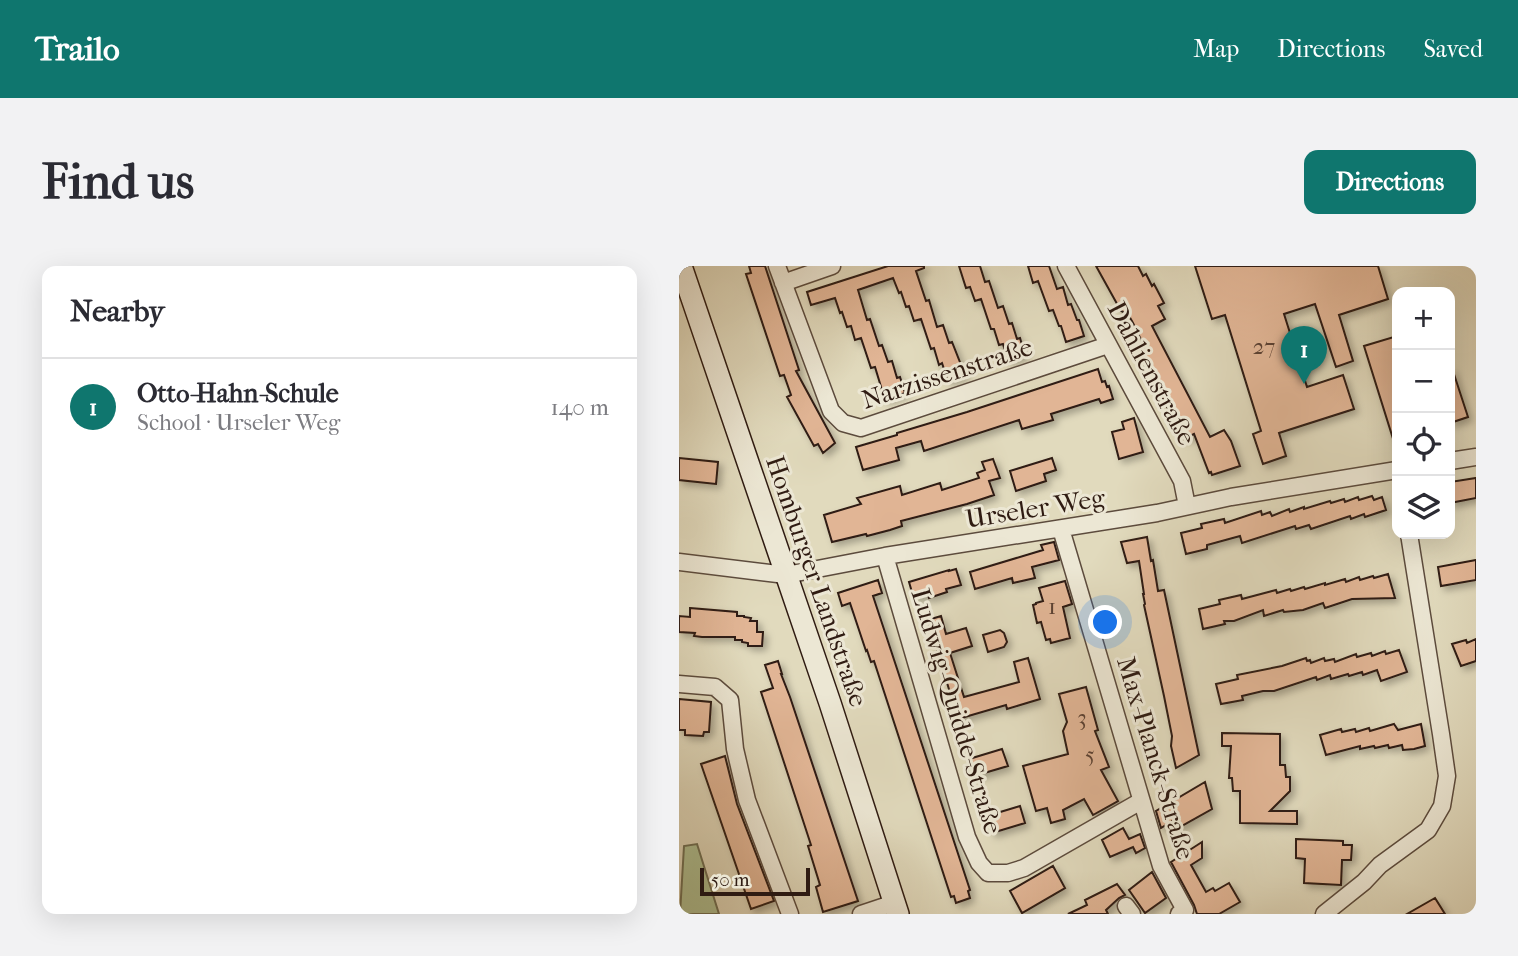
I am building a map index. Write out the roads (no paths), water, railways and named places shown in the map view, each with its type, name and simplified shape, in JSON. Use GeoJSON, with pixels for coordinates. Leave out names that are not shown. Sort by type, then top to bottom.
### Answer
{"type":"FeatureCollection","features":[{"type":"Feature","properties":{"kind":"street","name":"Homburger Landstraße"},"geometry":{"type":"LineString","coordinates":[[681,266],[830,703],[896,909]]}},
{"type":"Feature","properties":{"kind":"street","name":"Narzissenstraße"},"geometry":{"type":"LineString","coordinates":[[777,266],[831,411],[843,423],[861,428],[1108,345]]}},
{"type":"Feature","properties":{"kind":"street"},"geometry":{"type":"LineString","coordinates":[[783,283],[832,266]]}},
{"type":"Feature","properties":{"kind":"street","name":"Dahlienstraße"},"geometry":{"type":"LineString","coordinates":[[1066,266],[1182,481],[1188,506]]}},
{"type":"Feature","properties":{"kind":"street"},"geometry":{"type":"LineString","coordinates":[[1455,460],[1476,457]]}},
{"type":"Feature","properties":{"kind":"street","name":"Urseler Weg"},"geometry":{"type":"LineString","coordinates":[[679,562],[786,575],[1392,471]]}},
{"type":"Feature","properties":{"kind":"street","name":"Max-Planck-Straße"},"geometry":{"type":"LineString","coordinates":[[1061,529],[1161,866],[1185,910],[1179,914]]}},
{"type":"Feature","properties":{"kind":"street"},"geometry":{"type":"LineString","coordinates":[[1324,914],[1364,882],[1380,865],[1427,830],[1442,806],[1445,766],[1410,539]]}},
{"type":"Feature","properties":{"kind":"street","name":"Ludwig-Quidde-Straße"},"geometry":{"type":"LineString","coordinates":[[885,556],[967,837],[979,863],[988,873],[1008,873],[1024,868],[1141,801]]}},
{"type":"Feature","properties":{"kind":"street"},"geometry":{"type":"LineString","coordinates":[[679,684],[715,687],[730,700],[735,749],[747,800],[790,914]]}},
{"type":"Feature","properties":{"kind":"street"},"geometry":{"type":"LineString","coordinates":[[860,914],[896,909]]}},
{"type":"Feature","properties":{"kind":"place","name":"Otto-Hahn-Schule"},"geometry":{"type":"Point","coordinates":[1304,384]}}]}
